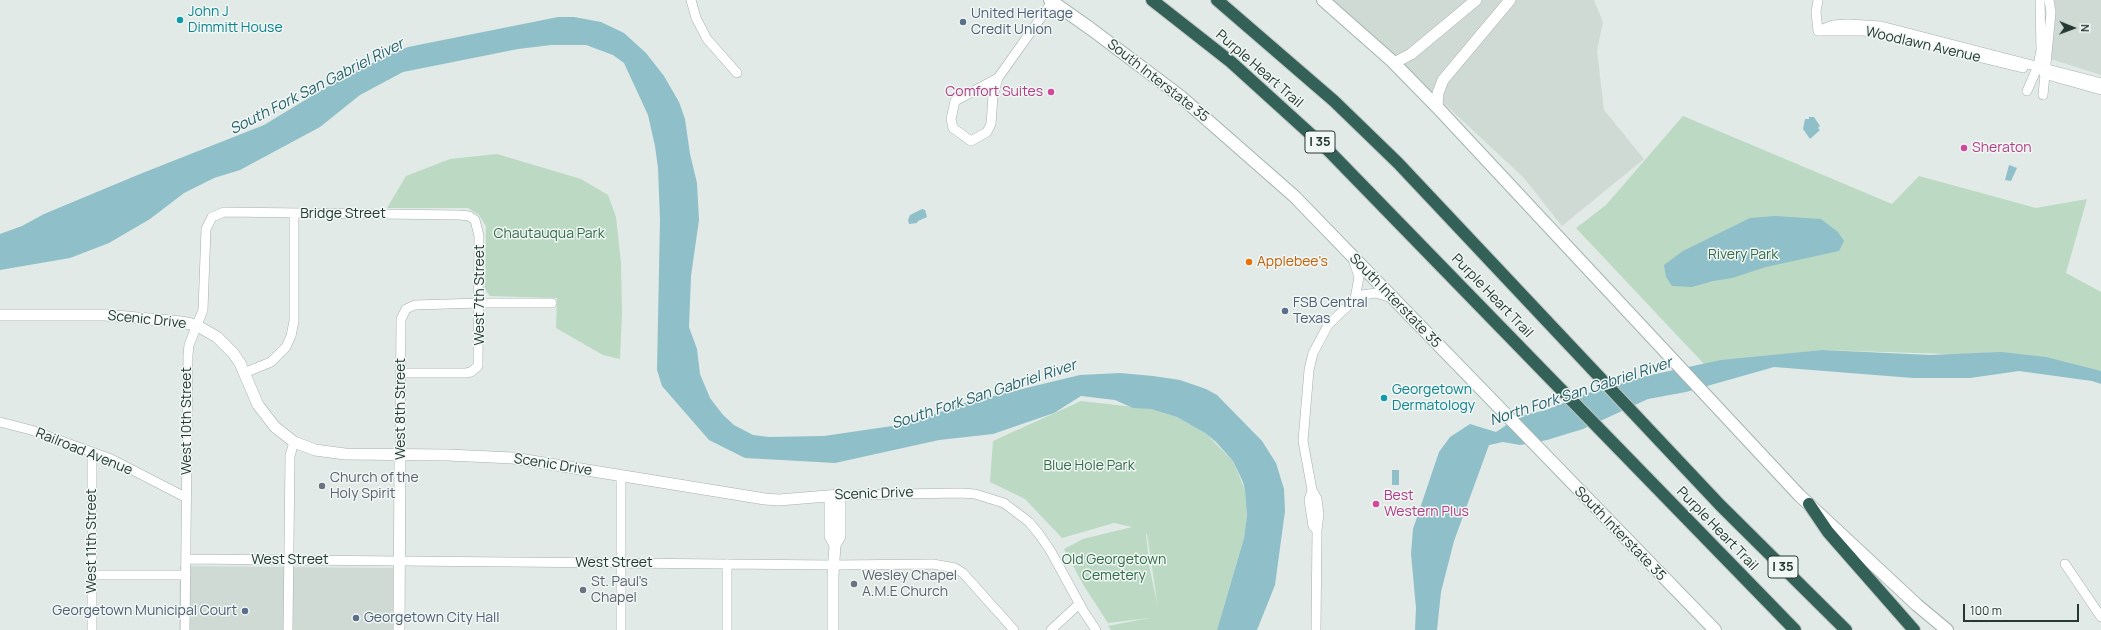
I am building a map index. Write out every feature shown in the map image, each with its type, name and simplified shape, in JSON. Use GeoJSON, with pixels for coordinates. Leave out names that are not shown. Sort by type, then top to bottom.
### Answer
{"type":"FeatureCollection","features":[{"type":"Feature","properties":{"kind":"highway","name":"Purple Heart Trail"},"geometry":{"type":"LineString","coordinates":[[1152,0],[1231,62],[1328,150],[1795,630]]}},
{"type":"Feature","properties":{"kind":"highway","name":"Purple Heart Trail"},"geometry":{"type":"LineString","coordinates":[[1217,0],[1334,101],[1398,163],[1720,505],[1846,630]]}},
{"type":"Feature","properties":{"kind":"highway"},"geometry":{"type":"LineString","coordinates":[[1809,504],[1828,532],[1914,630]]}},
{"type":"Feature","properties":{"kind":"main road"},"geometry":{"type":"LineString","coordinates":[[1323,0],[1392,61],[1438,107],[1553,233],[1799,495],[1947,630]]}},
{"type":"Feature","properties":{"kind":"main road","name":"South Interstate 35"},"geometry":{"type":"LineString","coordinates":[[1051,1],[1098,33],[1180,96],[1294,196],[1655,570],[1715,630]]}},
{"type":"Feature","properties":{"kind":"street"},"geometry":{"type":"LineString","coordinates":[[691,0],[696,18],[707,39],[737,73]]}},
{"type":"Feature","properties":{"kind":"street"},"geometry":{"type":"LineString","coordinates":[[1392,61],[1396,62],[1411,54],[1476,0]]}},
{"type":"Feature","properties":{"kind":"street"},"geometry":{"type":"LineString","coordinates":[[1438,107],[1438,93],[1443,80],[1467,49],[1510,0]]}},
{"type":"Feature","properties":{"kind":"street","name":"Woodlawn Avenue"},"geometry":{"type":"LineString","coordinates":[[1818,0],[1816,12],[1818,31],[1833,25],[1848,24],[1881,26],[2041,70],[2101,90]]}},
{"type":"Feature","properties":{"kind":"street"},"geometry":{"type":"LineString","coordinates":[[2040,0],[2041,70],[2043,95]]}},
{"type":"Feature","properties":{"kind":"street"},"geometry":{"type":"LineString","coordinates":[[2027,91],[2041,70],[2051,12],[2049,0]]}},
{"type":"Feature","properties":{"kind":"street"},"geometry":{"type":"LineString","coordinates":[[998,78],[955,101],[951,119],[953,128],[970,142],[988,132],[991,124],[994,96],[998,78],[1051,1]]}},
{"type":"Feature","properties":{"kind":"street","name":"Woodlawn Avenue"},"geometry":{"type":"LineString","coordinates":[[2041,70],[2101,83]]}},
{"type":"Feature","properties":{"kind":"street","name":"Bridge Street"},"geometry":{"type":"LineString","coordinates":[[212,217],[224,212],[459,215],[469,216],[475,220]]}},
{"type":"Feature","properties":{"kind":"street"},"geometry":{"type":"LineString","coordinates":[[244,373],[271,362],[286,347],[291,336],[294,321],[294,214]]}},
{"type":"Feature","properties":{"kind":"street","name":"West 10th Street"},"geometry":{"type":"LineString","coordinates":[[185,630],[188,355],[189,345],[204,303],[206,229],[212,217]]}},
{"type":"Feature","properties":{"kind":"street","name":"West 7th Street"},"geometry":{"type":"LineString","coordinates":[[401,373],[466,373],[475,370],[480,360],[479,236],[475,220]]}},
{"type":"Feature","properties":{"kind":"street"},"geometry":{"type":"LineString","coordinates":[[1352,256],[1359,277],[1355,299]]}},
{"type":"Feature","properties":{"kind":"street"},"geometry":{"type":"LineString","coordinates":[[1316,630],[1316,530],[1319,514],[1317,499],[1312,490],[1303,442],[1309,370],[1313,353],[1328,325],[1355,299],[1362,295],[1376,293],[1393,298]]}},
{"type":"Feature","properties":{"kind":"street"},"geometry":{"type":"LineString","coordinates":[[480,303],[552,303]]}},
{"type":"Feature","properties":{"kind":"street","name":"West 8th Street"},"geometry":{"type":"LineString","coordinates":[[399,630],[401,319],[406,309],[415,306],[480,303]]}},
{"type":"Feature","properties":{"kind":"street","name":"Scenic Drive"},"geometry":{"type":"LineString","coordinates":[[0,315],[105,315],[181,322],[196,325],[217,337],[233,353],[244,373],[258,405],[265,416],[279,430],[294,442],[328,453],[448,455],[513,458],[764,499],[779,500],[835,496],[960,493],[975,494],[1004,503],[1029,522],[1050,550],[1079,604],[1096,630]]}},
{"type":"Feature","properties":{"kind":"street","name":"Railroad Avenue"},"geometry":{"type":"LineString","coordinates":[[0,422],[31,430],[111,459],[187,498]]}},
{"type":"Feature","properties":{"kind":"street"},"geometry":{"type":"LineString","coordinates":[[288,630],[290,456],[294,442]]}},
{"type":"Feature","properties":{"kind":"street","name":"West 11th Street"},"geometry":{"type":"LineString","coordinates":[[92,452],[92,630]]}},
{"type":"Feature","properties":{"kind":"street"},"geometry":{"type":"LineString","coordinates":[[621,476],[621,630]]}},
{"type":"Feature","properties":{"kind":"street"},"geometry":{"type":"LineString","coordinates":[[833,630],[835,546],[830,536],[835,496]]}},
{"type":"Feature","properties":{"kind":"street","name":"West Street"},"geometry":{"type":"LineString","coordinates":[[186,559],[834,565],[933,564],[955,568],[963,573],[1014,630]]}},
{"type":"Feature","properties":{"kind":"street"},"geometry":{"type":"LineString","coordinates":[[727,564],[727,630]]}},
{"type":"Feature","properties":{"kind":"street"},"geometry":{"type":"LineString","coordinates":[[2065,564],[2101,617]]}},
{"type":"Feature","properties":{"kind":"street"},"geometry":{"type":"LineString","coordinates":[[92,575],[186,575]]}},
{"type":"Feature","properties":{"kind":"street"},"geometry":{"type":"LineString","coordinates":[[1051,630],[1079,604]]}},
{"type":"Feature","properties":{"kind":"shaded area"},"geometry":{"type":"Polygon","coordinates":[[[1333,0],[1594,0],[1603,22],[1597,51],[1604,110],[1644,159],[1562,226],[1524,178],[1333,0]]]}},
{"type":"Feature","properties":{"kind":"shaded area"},"geometry":{"type":"Polygon","coordinates":[[[2052,0],[2101,0],[2101,75],[2051,59],[2054,8],[2052,0]]]}},
{"type":"Feature","properties":{"kind":"shaded area"},"geometry":{"type":"Polygon","coordinates":[[[180,566],[393,568],[393,630],[179,630],[180,566]]]}},
{"type":"Feature","properties":{"kind":"green space","name":"Rivery Park"},"geometry":{"type":"Polygon","coordinates":[[[1683,116],[1892,204],[1919,176],[2036,208],[2087,199],[2066,273],[2101,292],[2101,371],[1947,354],[1822,350],[1704,364],[1576,228],[1606,205],[1683,116]]]}},
{"type":"Feature","properties":{"kind":"green space","name":"Chautauqua Park"},"geometry":{"type":"Polygon","coordinates":[[[497,154],[581,179],[608,195],[616,217],[621,263],[622,315],[620,359],[603,355],[556,328],[557,298],[490,296],[485,289],[486,226],[479,215],[468,208],[387,208],[406,176],[450,159],[497,154]]]}},
{"type":"Feature","properties":{"kind":"green space","name":"Blue Hole Park"},"geometry":{"type":"Polygon","coordinates":[[[1081,401],[1151,409],[1177,417],[1205,433],[1233,461],[1245,490],[1247,517],[1244,538],[1217,630],[1111,630],[1108,626],[1149,618],[1108,623],[1084,586],[1064,549],[1083,539],[1132,527],[1114,523],[1062,538],[1025,499],[990,482],[993,441],[1081,401]],[[1147,534],[1150,570],[1158,607],[1147,534]]]}},
{"type":"Feature","properties":{"kind":"water"},"geometry":{"type":"Polygon","coordinates":[[[558,17],[574,17],[601,22],[624,33],[646,53],[664,76],[679,102],[685,119],[690,154],[697,183],[699,220],[691,276],[689,327],[697,349],[700,374],[710,398],[723,415],[734,425],[753,435],[769,437],[824,436],[899,425],[920,420],[960,404],[1080,375],[1120,373],[1153,376],[1180,380],[1206,389],[1217,395],[1262,441],[1276,463],[1284,489],[1285,511],[1275,585],[1257,630],[1217,630],[1244,538],[1247,516],[1243,482],[1233,461],[1216,442],[1205,433],[1177,417],[1151,409],[1133,408],[1115,400],[1081,396],[1054,413],[993,434],[939,440],[835,463],[745,458],[709,440],[662,386],[657,370],[660,220],[658,168],[648,115],[624,63],[613,55],[586,45],[551,45],[518,49],[403,72],[360,95],[320,127],[240,170],[214,178],[184,193],[150,219],[109,243],[70,258],[0,270],[0,234],[22,226],[44,214],[140,174],[264,125],[330,85],[386,56],[408,47],[558,17]]]}},
{"type":"Feature","properties":{"kind":"water"},"geometry":{"type":"Polygon","coordinates":[[[1809,117],[1814,117],[1820,126],[1818,128],[1820,130],[1810,139],[1803,129],[1805,119],[1809,119],[1809,117]]]}},
{"type":"Feature","properties":{"kind":"water"},"geometry":{"type":"Polygon","coordinates":[[[2009,165],[2017,168],[2011,181],[2005,180],[2009,165]]]}},
{"type":"Feature","properties":{"kind":"water"},"geometry":{"type":"Polygon","coordinates":[[[922,209],[925,210],[927,217],[918,221],[917,223],[909,224],[908,220],[910,215],[922,209]]]}},
{"type":"Feature","properties":{"kind":"water"},"geometry":{"type":"Polygon","coordinates":[[[1775,216],[1821,219],[1838,232],[1844,241],[1839,251],[1766,267],[1732,278],[1713,281],[1692,287],[1672,286],[1666,277],[1664,265],[1683,251],[1750,218],[1775,216]]]}},
{"type":"Feature","properties":{"kind":"water"},"geometry":{"type":"Polygon","coordinates":[[[1822,350],[1930,355],[2001,352],[2046,357],[2101,371],[2101,384],[2092,381],[2019,371],[1970,378],[1913,378],[1774,367],[1686,392],[1648,399],[1583,429],[1547,440],[1520,445],[1503,442],[1489,445],[1454,541],[1441,592],[1437,630],[1415,630],[1416,608],[1411,554],[1413,529],[1439,452],[1450,437],[1470,424],[1496,432],[1520,416],[1546,410],[1585,394],[1646,376],[1721,360],[1822,350]]]}},
{"type":"Feature","properties":{"kind":"water"},"geometry":{"type":"Polygon","coordinates":[[[1392,470],[1399,470],[1399,485],[1392,485],[1392,470]]]}},
{"type":"Feature","properties":{"kind":"place","name":"John J Dimmitt House"},"geometry":{"type":"Point","coordinates":[180,20]}},
{"type":"Feature","properties":{"kind":"place","name":"United Heritage Credit Union"},"geometry":{"type":"Point","coordinates":[963,22]}},
{"type":"Feature","properties":{"kind":"place","name":"Comfort Suites"},"geometry":{"type":"Point","coordinates":[1051,92]}},
{"type":"Feature","properties":{"kind":"place","name":"Sheraton"},"geometry":{"type":"Point","coordinates":[1964,148]}},
{"type":"Feature","properties":{"kind":"place","name":"Applebee's"},"geometry":{"type":"Point","coordinates":[1249,262]}},
{"type":"Feature","properties":{"kind":"place","name":"FSB Central Texas"},"geometry":{"type":"Point","coordinates":[1285,311]}},
{"type":"Feature","properties":{"kind":"place","name":"Georgetown Dermatology"},"geometry":{"type":"Point","coordinates":[1384,398]}},
{"type":"Feature","properties":{"kind":"place","name":"Church of the Holy Spirit"},"geometry":{"type":"Point","coordinates":[322,486]}},
{"type":"Feature","properties":{"kind":"place","name":"Best Western Plus"},"geometry":{"type":"Point","coordinates":[1376,504]}},
{"type":"Feature","properties":{"kind":"place","name":"Wesley Chapel A.M.E Church"},"geometry":{"type":"Point","coordinates":[854,584]}},
{"type":"Feature","properties":{"kind":"place","name":"St. Paul's Chapel"},"geometry":{"type":"Point","coordinates":[583,590]}},
{"type":"Feature","properties":{"kind":"place","name":"Georgetown Municipal Court"},"geometry":{"type":"Point","coordinates":[245,611]}},
{"type":"Feature","properties":{"kind":"place","name":"Georgetown City Hall"},"geometry":{"type":"Point","coordinates":[356,618]}},
{"type":"Feature","properties":{"kind":"water label","name":"South Fork San Gabriel River"},"geometry":{"type":"Point","coordinates":[317,87]}},
{"type":"Feature","properties":{"kind":"water label","name":"North Fork San Gabriel River"},"geometry":{"type":"Point","coordinates":[1581,392]}},
{"type":"Feature","properties":{"kind":"water label","name":"South Fork San Gabriel River"},"geometry":{"type":"Point","coordinates":[984,395]}},
{"type":"Feature","properties":{"kind":"park label","name":"Old Georgetown Cemetery"},"geometry":{"type":"Point","coordinates":[1114,568]}}]}
